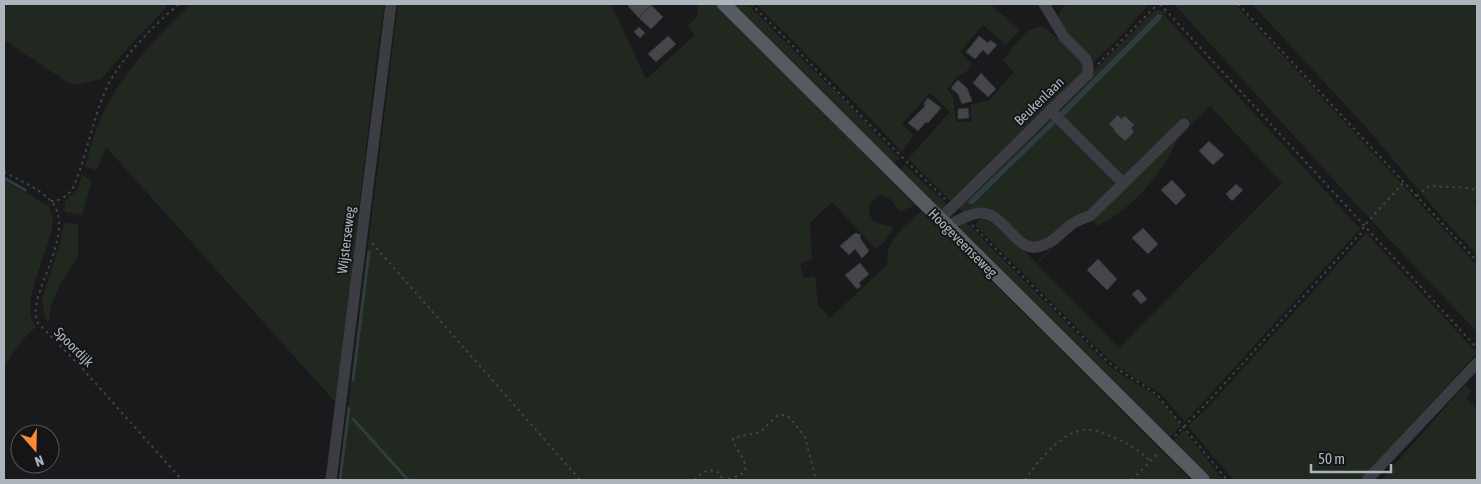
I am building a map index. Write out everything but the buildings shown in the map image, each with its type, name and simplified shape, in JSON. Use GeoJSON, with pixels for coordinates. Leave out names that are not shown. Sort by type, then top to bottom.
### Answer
{"type":"FeatureCollection","features":[{"type":"Feature","properties":{"kind":"main road","name":"Hoogeveenseweg"},"geometry":{"type":"LineString","coordinates":[[724,4],[1204,480]]}},
{"type":"Feature","properties":{"kind":"street","name":"Wijsterseweg"},"geometry":{"type":"LineString","coordinates":[[330,480],[390,4]]}},
{"type":"Feature","properties":{"kind":"street"},"geometry":{"type":"LineString","coordinates":[[1044,4],[1064,37],[1085,58],[1088,65],[1088,74]]}},
{"type":"Feature","properties":{"kind":"street","name":"Beukenlaan"},"geometry":{"type":"LineString","coordinates":[[943,223],[953,206],[1088,74]]}},
{"type":"Feature","properties":{"kind":"street"},"geometry":{"type":"LineString","coordinates":[[1050,110],[1123,183]]}},
{"type":"Feature","properties":{"kind":"street"},"geometry":{"type":"LineString","coordinates":[[943,223],[979,213],[995,217],[1016,238],[1030,247],[1046,245],[1074,223],[1090,216],[1184,124]]}},
{"type":"Feature","properties":{"kind":"street"},"geometry":{"type":"LineString","coordinates":[[1367,480],[1477,363]]}},
{"type":"Feature","properties":{"kind":"path"},"geometry":{"type":"LineString","coordinates":[[4,172],[27,184],[51,201],[65,197],[73,188],[95,120],[113,77],[151,31],[179,4]]}},
{"type":"Feature","properties":{"kind":"path","name":"Hoogeveenseweg"},"geometry":{"type":"LineString","coordinates":[[751,4],[856,109],[880,136],[953,206]]}},
{"type":"Feature","properties":{"kind":"path"},"geometry":{"type":"LineString","coordinates":[[1088,74],[1159,4],[1477,348]]}},
{"type":"Feature","properties":{"kind":"path"},"geometry":{"type":"LineString","coordinates":[[1238,4],[1477,261]]}},
{"type":"Feature","properties":{"kind":"path"},"geometry":{"type":"LineString","coordinates":[[1184,426],[1354,241],[1364,226],[1404,182]]}},
{"type":"Feature","properties":{"kind":"path"},"geometry":{"type":"LineString","coordinates":[[1417,196],[1430,186],[1469,188],[1477,191]]}},
{"type":"Feature","properties":{"kind":"path","name":"Spoordijk"},"geometry":{"type":"LineString","coordinates":[[51,201],[58,213],[60,222],[58,234],[36,302],[35,315],[37,322],[81,367],[182,480]]}},
{"type":"Feature","properties":{"kind":"path","name":"Hoogeveenseweg"},"geometry":{"type":"LineString","coordinates":[[964,217],[1105,359],[1123,374],[1149,389],[1163,401],[1226,480]]}},
{"type":"Feature","properties":{"kind":"path"},"geometry":{"type":"LineString","coordinates":[[362,231],[580,480]]}},
{"type":"Feature","properties":{"kind":"path"},"geometry":{"type":"LineString","coordinates":[[694,480],[702,472],[708,470],[714,470],[721,474],[722,480],[738,476],[745,469],[746,465],[733,442],[733,438],[760,432],[778,416],[786,415],[805,437],[816,480]]}},
{"type":"Feature","properties":{"kind":"path"},"geometry":{"type":"LineString","coordinates":[[1025,480],[1037,462],[1059,442],[1070,435],[1085,430],[1103,432],[1131,446],[1150,462]]}},
{"type":"Feature","properties":{"kind":"path"},"geometry":{"type":"LineString","coordinates":[[1132,480],[1167,444]]}},
{"type":"Feature","properties":{"kind":"shaded area"},"geometry":{"type":"Polygon","coordinates":[[[4,4],[164,4],[167,7],[101,79],[76,85],[70,84],[4,40],[4,4]]]}},
{"type":"Feature","properties":{"kind":"shaded area"},"geometry":{"type":"Polygon","coordinates":[[[191,4],[385,4],[377,55],[336,403],[106,147],[97,170],[85,167],[94,135],[115,91],[145,51],[191,4]]]}},
{"type":"Feature","properties":{"kind":"shaded area"},"geometry":{"type":"Polygon","coordinates":[[[398,4],[611,4],[646,79],[695,35],[688,25],[698,16],[697,4],[717,4],[914,204],[901,211],[891,200],[880,195],[873,200],[869,208],[872,219],[878,223],[893,227],[886,240],[876,249],[832,202],[810,223],[812,260],[800,263],[803,278],[815,276],[818,305],[830,318],[888,264],[887,256],[892,241],[921,211],[1191,480],[339,480],[398,4]]]}},
{"type":"Feature","properties":{"kind":"shaded area"},"geometry":{"type":"Polygon","coordinates":[[[731,4],[747,4],[854,110],[899,158],[893,164],[731,4]]]}},
{"type":"Feature","properties":{"kind":"shaded area"},"geometry":{"type":"Polygon","coordinates":[[[756,4],[976,4],[978,6],[980,4],[990,4],[1020,30],[1006,45],[983,25],[960,52],[972,64],[966,72],[957,76],[947,90],[953,95],[956,122],[972,121],[970,105],[989,100],[1014,72],[1003,60],[1022,36],[1034,28],[1047,29],[1083,60],[1085,70],[953,203],[908,159],[950,112],[930,93],[902,124],[914,135],[901,152],[876,124],[756,4]]]}},
{"type":"Feature","properties":{"kind":"shaded area"},"geometry":{"type":"Polygon","coordinates":[[[1065,4],[1149,4],[1120,37],[1092,63],[1052,25],[1065,4]]]}},
{"type":"Feature","properties":{"kind":"shaded area"},"geometry":{"type":"Polygon","coordinates":[[[1174,4],[1235,4],[1477,265],[1477,332],[1354,202],[1174,4]]]}},
{"type":"Feature","properties":{"kind":"shaded area"},"geometry":{"type":"Polygon","coordinates":[[[1252,4],[1477,4],[1477,198],[1474,201],[1477,205],[1477,255],[1443,219],[1366,127],[1252,4]]]}},
{"type":"Feature","properties":{"kind":"shaded area"},"geometry":{"type":"Polygon","coordinates":[[[1154,11],[1166,12],[1164,15],[1360,229],[1185,422],[1160,393],[1120,369],[1108,359],[975,225],[982,217],[1002,227],[1036,263],[1077,225],[1037,264],[1119,348],[1282,183],[1210,106],[1189,126],[1158,173],[1136,199],[1118,214],[1098,226],[1092,220],[1190,125],[1185,119],[1125,175],[1120,174],[1063,117],[1162,18],[1158,14],[1059,113],[1056,108],[1154,11]]]}},
{"type":"Feature","properties":{"kind":"shaded area"},"geometry":{"type":"Polygon","coordinates":[[[1158,14],[1162,15],[1161,19],[1063,117],[1059,113],[1158,14]]]}},
{"type":"Feature","properties":{"kind":"shaded area"},"geometry":{"type":"Polygon","coordinates":[[[1047,118],[1053,119],[968,201],[970,205],[1057,122],[1114,181],[1113,188],[1087,214],[1045,242],[1030,242],[1022,237],[1000,215],[964,214],[957,207],[1047,118]]]}},
{"type":"Feature","properties":{"kind":"shaded area"},"geometry":{"type":"Polygon","coordinates":[[[1053,119],[1057,122],[973,204],[969,204],[968,201],[1053,119]]]}},
{"type":"Feature","properties":{"kind":"shaded area"},"geometry":{"type":"Polygon","coordinates":[[[905,165],[949,206],[942,213],[900,170],[905,165]]]}},
{"type":"Feature","properties":{"kind":"shaded area"},"geometry":{"type":"Polygon","coordinates":[[[82,175],[92,181],[82,215],[65,212],[65,201],[78,189],[82,175]]]}},
{"type":"Feature","properties":{"kind":"shaded area"},"geometry":{"type":"Polygon","coordinates":[[[4,181],[49,206],[53,221],[30,305],[31,317],[36,327],[18,346],[4,367],[4,181]]]}},
{"type":"Feature","properties":{"kind":"shaded area"},"geometry":{"type":"Polygon","coordinates":[[[965,221],[1108,365],[1146,389],[1163,404],[1181,426],[1168,439],[959,230],[965,221]]]}},
{"type":"Feature","properties":{"kind":"shaded area"},"geometry":{"type":"Polygon","coordinates":[[[64,223],[78,224],[78,255],[61,282],[51,306],[48,325],[42,299],[59,246],[64,223]]]}},
{"type":"Feature","properties":{"kind":"shaded area"},"geometry":{"type":"Polygon","coordinates":[[[1366,233],[1477,353],[1360,480],[1233,480],[1188,426],[1208,407],[1366,233]]]}},
{"type":"Feature","properties":{"kind":"shaded area"},"geometry":{"type":"Polygon","coordinates":[[[1465,385],[1472,391],[1466,398],[1477,409],[1477,480],[1381,480],[1465,385]]]}},
{"type":"Feature","properties":{"kind":"shaded area"},"geometry":{"type":"Polygon","coordinates":[[[1184,430],[1223,480],[1210,480],[1172,442],[1184,430]]]}},
{"type":"Feature","properties":{"kind":"waterway"},"geometry":{"type":"LineString","coordinates":[[4,178],[25,190]]}},
{"type":"Feature","properties":{"kind":"waterway"},"geometry":{"type":"LineString","coordinates":[[353,380],[369,252]]}},
{"type":"Feature","properties":{"kind":"waterway"},"geometry":{"type":"LineString","coordinates":[[340,480],[349,408]]}},
{"type":"Feature","properties":{"kind":"waterway"},"geometry":{"type":"LineString","coordinates":[[353,419],[408,480]]}}]}
